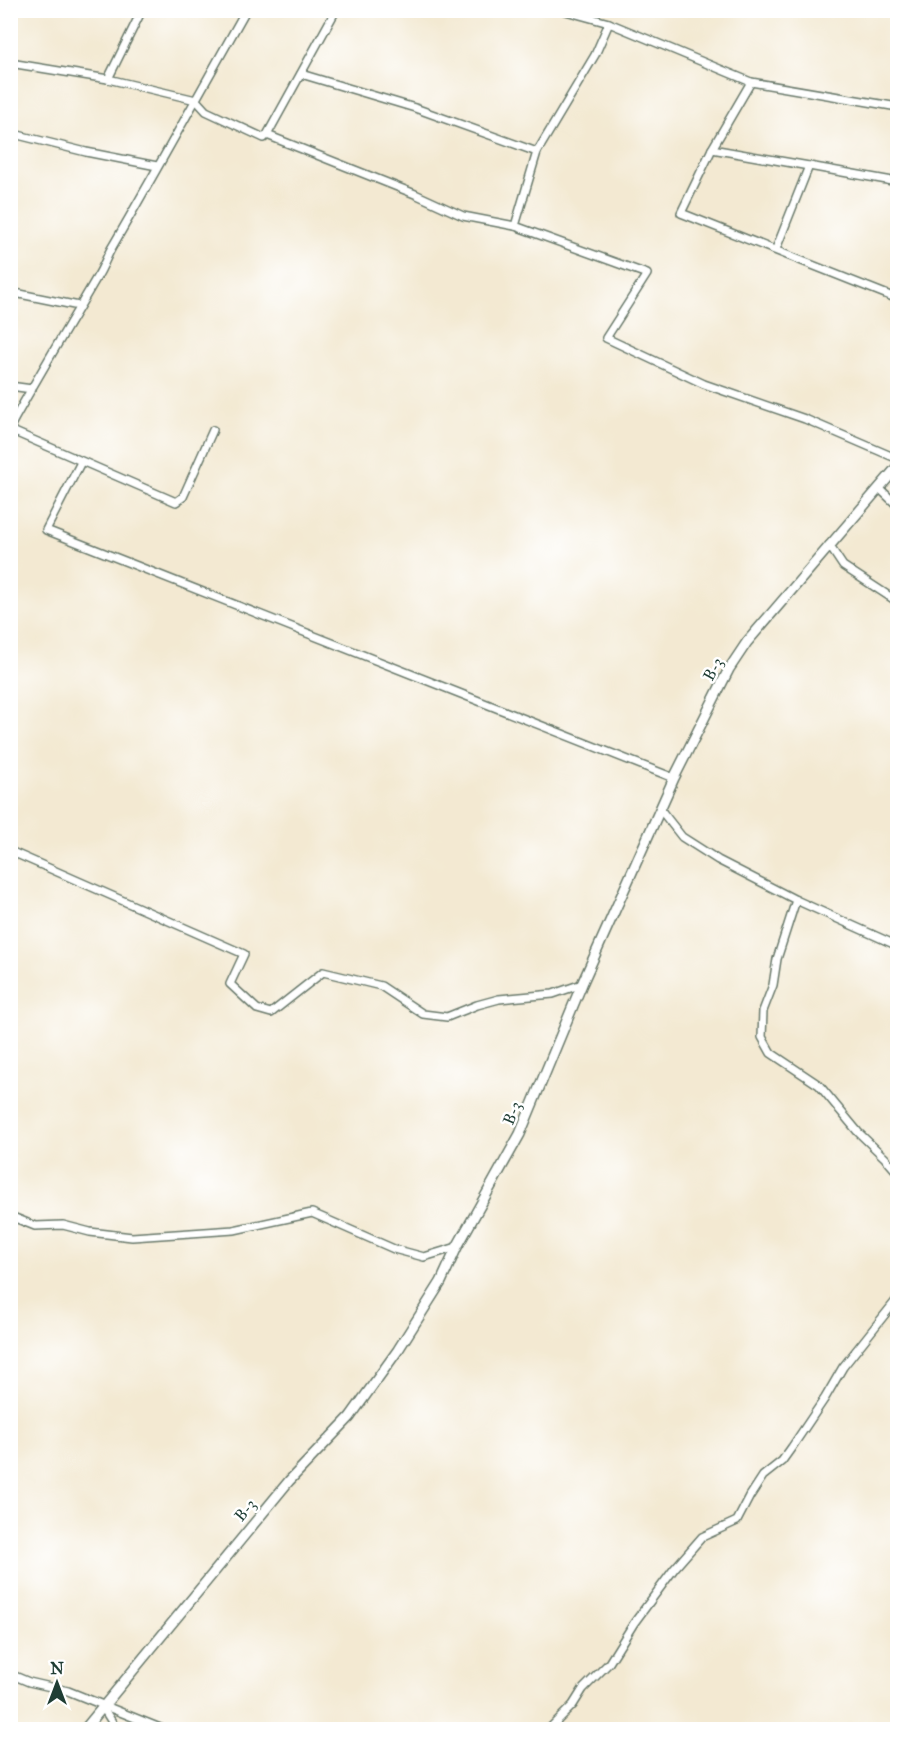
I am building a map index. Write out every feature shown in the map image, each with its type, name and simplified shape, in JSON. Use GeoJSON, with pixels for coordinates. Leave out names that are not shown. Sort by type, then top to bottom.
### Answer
{"type":"FeatureCollection","features":[{"type":"Feature","properties":{"kind":"main road","name":"B-3"},"geometry":{"type":"LineString","coordinates":[[84,1730],[289,1481],[350,1417],[404,1340],[441,1282],[457,1247],[520,1134],[582,984],[660,809],[729,669],[747,642],[897,466]]}},
{"type":"Feature","properties":{"kind":"street"},"geometry":{"type":"LineString","coordinates":[[108,79],[142,10]]}},
{"type":"Feature","properties":{"kind":"street"},"geometry":{"type":"LineString","coordinates":[[213,430],[183,497],[176,501],[81,462],[10,429],[246,10]]}},
{"type":"Feature","properties":{"kind":"street"},"geometry":{"type":"LineString","coordinates":[[10,63],[108,79],[196,100],[206,111],[264,138],[336,10]]}},
{"type":"Feature","properties":{"kind":"street"},"geometry":{"type":"LineString","coordinates":[[562,10],[609,23],[751,82],[897,107]]}},
{"type":"Feature","properties":{"kind":"street"},"geometry":{"type":"LineString","coordinates":[[515,226],[537,152],[595,55],[609,23]]}},
{"type":"Feature","properties":{"kind":"street"},"geometry":{"type":"LineString","coordinates":[[301,74],[415,108],[537,152]]}},
{"type":"Feature","properties":{"kind":"street"},"geometry":{"type":"LineString","coordinates":[[751,82],[712,149],[681,213],[897,299]]}},
{"type":"Feature","properties":{"kind":"street"},"geometry":{"type":"LineString","coordinates":[[10,134],[158,166]]}},
{"type":"Feature","properties":{"kind":"street"},"geometry":{"type":"LineString","coordinates":[[267,135],[405,190],[463,216],[515,226],[647,274],[606,338],[705,384],[805,419],[897,459]]}},
{"type":"Feature","properties":{"kind":"street"},"geometry":{"type":"LineString","coordinates":[[712,149],[897,182]]}},
{"type":"Feature","properties":{"kind":"street"},"geometry":{"type":"LineString","coordinates":[[776,249],[809,166]]}},
{"type":"Feature","properties":{"kind":"street"},"geometry":{"type":"LineString","coordinates":[[10,292],[79,306]]}},
{"type":"Feature","properties":{"kind":"street"},"geometry":{"type":"LineString","coordinates":[[10,386],[32,388]]}},
{"type":"Feature","properties":{"kind":"street"},"geometry":{"type":"LineString","coordinates":[[81,462],[46,530],[674,778]]}},
{"type":"Feature","properties":{"kind":"street"},"geometry":{"type":"LineString","coordinates":[[879,488],[897,506]]}},
{"type":"Feature","properties":{"kind":"street"},"geometry":{"type":"LineString","coordinates":[[829,545],[843,566],[897,602]]}},
{"type":"Feature","properties":{"kind":"street"},"geometry":{"type":"LineString","coordinates":[[660,809],[682,837],[718,860],[796,900],[897,946]]}},
{"type":"Feature","properties":{"kind":"street"},"geometry":{"type":"LineString","coordinates":[[10,850],[244,954],[230,984],[257,1009],[271,1013],[323,972],[381,986],[423,1014],[447,1017],[499,999],[553,994],[582,984]]}},
{"type":"Feature","properties":{"kind":"street"},"geometry":{"type":"LineString","coordinates":[[796,900],[777,959],[773,985],[763,1011],[762,1037],[771,1053],[819,1084],[858,1132],[897,1173]]}},
{"type":"Feature","properties":{"kind":"street"},"geometry":{"type":"LineString","coordinates":[[10,1216],[35,1226],[63,1225],[90,1232],[132,1237],[234,1230],[312,1214],[394,1249],[424,1257],[457,1247]]}},
{"type":"Feature","properties":{"kind":"street"},"geometry":{"type":"LineString","coordinates":[[549,1730],[573,1705],[583,1689],[609,1663],[634,1623],[674,1569],[702,1537],[737,1521],[763,1476],[787,1454],[843,1367],[897,1298]]}},
{"type":"Feature","properties":{"kind":"street"},"geometry":{"type":"LineString","coordinates":[[10,1674],[29,1682],[68,1691],[165,1730]]}},
{"type":"Feature","properties":{"kind":"street"},"geometry":{"type":"LineString","coordinates":[[102,1706],[117,1730]]}}]}
